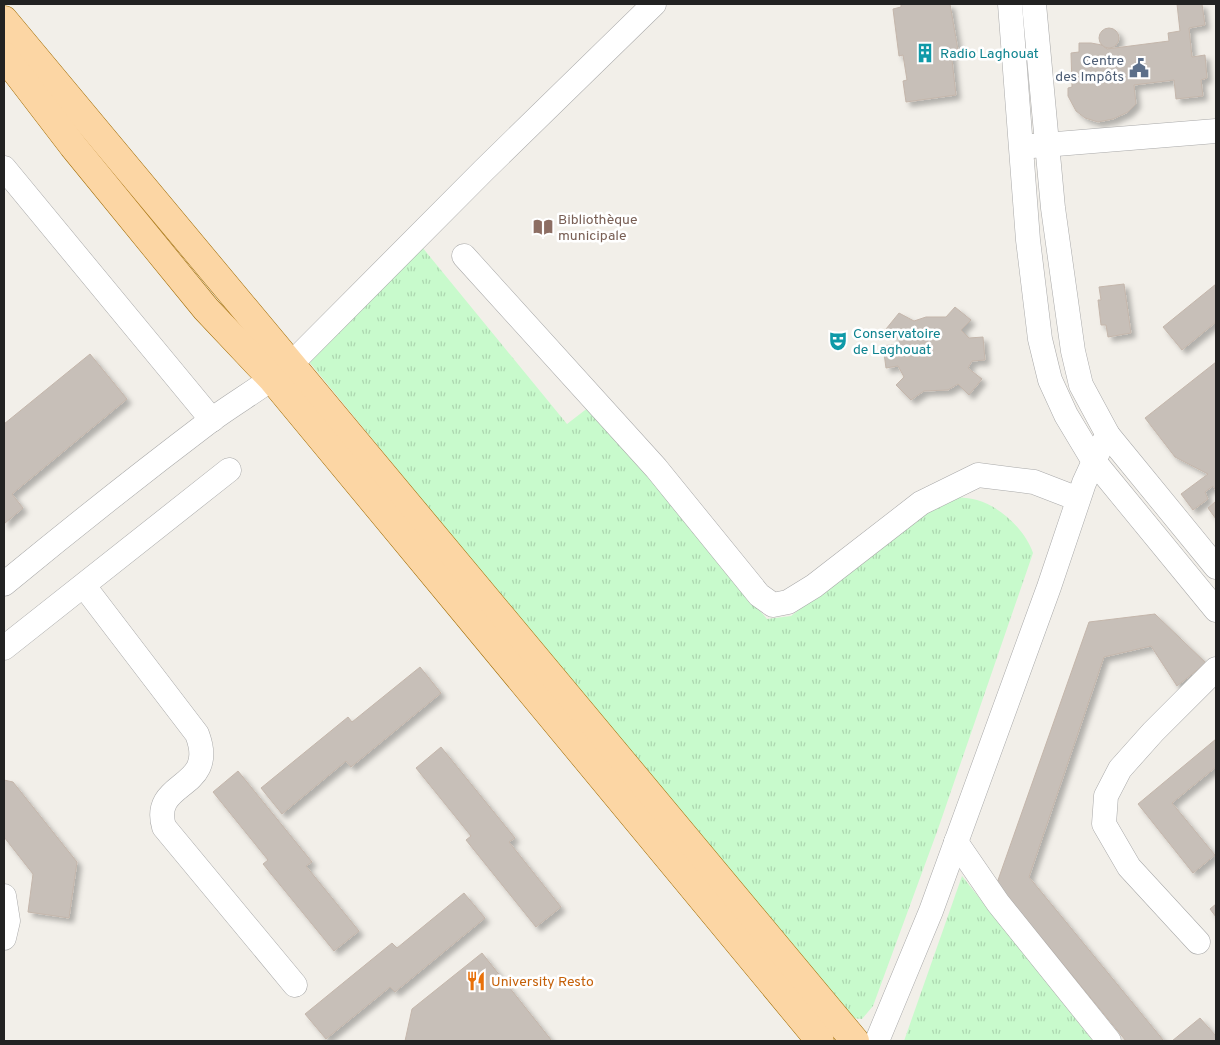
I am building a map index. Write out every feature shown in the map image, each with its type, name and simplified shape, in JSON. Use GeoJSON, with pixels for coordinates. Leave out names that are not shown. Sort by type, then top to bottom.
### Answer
{"type":"FeatureCollection","features":[{"type":"Feature","properties":{"kind":"main road"},"geometry":{"type":"LineString","coordinates":[[4,20],[282,372],[820,1041]]}},
{"type":"Feature","properties":{"kind":"main road"},"geometry":{"type":"LineString","coordinates":[[4,56],[73,146],[206,309],[282,372],[855,1041]]}},
{"type":"Feature","properties":{"kind":"street"},"geometry":{"type":"LineString","coordinates":[[4,584],[101,504],[212,420],[282,372],[484,170],[654,4]]}},
{"type":"Feature","properties":{"kind":"street"},"geometry":{"type":"LineString","coordinates":[[1010,4],[1028,240],[1040,339],[1050,380],[1066,415],[1094,460],[1216,610]]}},
{"type":"Feature","properties":{"kind":"street"},"geometry":{"type":"LineString","coordinates":[[1034,4],[1047,145],[1073,351],[1081,386],[1108,435],[1216,567]]}},
{"type":"Feature","properties":{"kind":"street"},"geometry":{"type":"LineString","coordinates":[[1020,147],[1216,131]]}},
{"type":"Feature","properties":{"kind":"street"},"geometry":{"type":"LineString","coordinates":[[4,168],[212,420]]}},
{"type":"Feature","properties":{"kind":"street"},"geometry":{"type":"LineString","coordinates":[[464,256],[656,468],[758,595],[774,605],[788,602],[814,586],[921,503],[978,476],[1034,482],[1078,499]]}},
{"type":"Feature","properties":{"kind":"street"},"geometry":{"type":"LineString","coordinates":[[878,1041],[931,911],[1049,587],[1078,499],[1094,460],[1108,435]]}},
{"type":"Feature","properties":{"kind":"street"},"geometry":{"type":"LineString","coordinates":[[4,648],[229,470]]}},
{"type":"Feature","properties":{"kind":"street"},"geometry":{"type":"LineString","coordinates":[[84,586],[197,734],[203,750],[202,762],[194,773],[165,801],[160,815],[164,828],[295,985]]}},
{"type":"Feature","properties":{"kind":"street"},"geometry":{"type":"LineString","coordinates":[[1198,942],[1129,867],[1104,824],[1106,796],[1120,769],[1153,732],[1216,670]]}},
{"type":"Feature","properties":{"kind":"street"},"geometry":{"type":"LineString","coordinates":[[956,842],[998,903],[1109,1041]]}},
{"type":"Feature","properties":{"kind":"street"},"geometry":{"type":"LineString","coordinates":[[4,896],[8,921],[4,938]]}},
{"type":"Feature","properties":{"kind":"green space"},"geometry":{"type":"Polygon","coordinates":[[[422,247],[567,424],[589,407],[767,619],[791,616],[941,496],[973,499],[986,503],[1011,520],[1029,544],[1033,553],[938,829],[873,1006],[862,1019],[851,1018],[822,987],[310,363],[313,351],[422,247]]]}},
{"type":"Feature","properties":{"kind":"green space"},"geometry":{"type":"Polygon","coordinates":[[[962,876],[1093,1041],[904,1041],[962,876]]]}},
{"type":"Feature","properties":{"kind":"building","name":"Radio Laghouat"},"geometry":{"type":"Polygon","coordinates":[[[901,4],[950,4],[958,50],[951,51],[956,95],[906,102],[903,81],[907,80],[903,55],[899,56],[893,9],[901,7],[901,4]]]}},
{"type":"Feature","properties":{"kind":"building","name":"Centre des Impôts"},"geometry":{"type":"Polygon","coordinates":[[[1177,4],[1202,4],[1205,25],[1189,28],[1192,57],[1205,55],[1207,78],[1201,80],[1203,96],[1176,99],[1174,80],[1134,85],[1136,104],[1128,112],[1113,119],[1098,122],[1085,118],[1076,111],[1068,96],[1068,88],[1072,87],[1071,53],[1079,52],[1079,43],[1102,45],[1107,49],[1169,41],[1168,33],[1180,31],[1177,4]]]}},
{"type":"Feature","properties":{"kind":"building"},"geometry":{"type":"Polygon","coordinates":[[[1109,28],[1116,31],[1119,38],[1116,45],[1109,48],[1102,45],[1099,38],[1102,31],[1109,28]]]}},
{"type":"Feature","properties":{"kind":"building"},"geometry":{"type":"Polygon","coordinates":[[[1124,284],[1131,333],[1108,337],[1106,325],[1101,325],[1098,300],[1101,300],[1099,287],[1124,284]]]}},
{"type":"Feature","properties":{"kind":"building"},"geometry":{"type":"Polygon","coordinates":[[[1216,284],[1216,322],[1182,350],[1163,327],[1216,284]]]}},
{"type":"Feature","properties":{"kind":"building"},"geometry":{"type":"Polygon","coordinates":[[[955,307],[971,320],[961,330],[969,338],[983,337],[985,360],[972,361],[968,368],[982,379],[969,395],[958,384],[948,390],[924,391],[911,400],[896,385],[904,377],[898,366],[886,368],[883,346],[898,344],[900,340],[886,329],[899,313],[914,321],[926,317],[946,317],[955,307]]]}},
{"type":"Feature","properties":{"kind":"building"},"geometry":{"type":"Polygon","coordinates":[[[90,354],[127,399],[12,494],[23,508],[4,524],[4,424],[90,354]]]}},
{"type":"Feature","properties":{"kind":"building"},"geometry":{"type":"Polygon","coordinates":[[[1216,362],[1216,491],[1213,486],[1205,492],[1208,499],[1193,510],[1181,494],[1208,474],[1175,457],[1145,418],[1216,362]]]}},
{"type":"Feature","properties":{"kind":"building"},"geometry":{"type":"Polygon","coordinates":[[[1216,501],[1216,519],[1208,508],[1216,501]]]}},
{"type":"Feature","properties":{"kind":"building"},"geometry":{"type":"Polygon","coordinates":[[[1155,614],[1206,663],[1177,686],[1151,646],[1104,657],[1029,877],[1164,1041],[1126,1041],[997,883],[1089,622],[1155,614]]]}},
{"type":"Feature","properties":{"kind":"building"},"geometry":{"type":"Polygon","coordinates":[[[420,667],[441,693],[351,767],[346,761],[282,814],[261,788],[348,717],[352,722],[420,667]]]}},
{"type":"Feature","properties":{"kind":"building"},"geometry":{"type":"Polygon","coordinates":[[[1216,739],[1216,767],[1172,803],[1215,855],[1193,873],[1138,804],[1216,739]]]}},
{"type":"Feature","properties":{"kind":"building"},"geometry":{"type":"Polygon","coordinates":[[[441,747],[515,838],[509,842],[561,907],[536,927],[466,840],[471,836],[416,768],[441,747]]]}},
{"type":"Feature","properties":{"kind":"building"},"geometry":{"type":"Polygon","coordinates":[[[238,771],[312,862],[306,866],[359,931],[334,951],[263,864],[268,860],[213,792],[238,771]]]}},
{"type":"Feature","properties":{"kind":"building"},"geometry":{"type":"Polygon","coordinates":[[[4,780],[13,782],[77,862],[69,918],[28,912],[33,874],[4,837],[4,780]]]}},
{"type":"Feature","properties":{"kind":"building"},"geometry":{"type":"Polygon","coordinates":[[[464,893],[485,918],[395,992],[390,987],[326,1039],[305,1014],[392,943],[397,948],[464,893]]]}},
{"type":"Feature","properties":{"kind":"building"},"geometry":{"type":"Polygon","coordinates":[[[1216,904],[1216,917],[1210,909],[1216,904]]]}},
{"type":"Feature","properties":{"kind":"building","name":"University Resto"},"geometry":{"type":"Polygon","coordinates":[[[482,953],[552,1041],[405,1041],[412,1009],[482,953]]]}},
{"type":"Feature","properties":{"kind":"building"},"geometry":{"type":"Polygon","coordinates":[[[1200,1018],[1216,1036],[1216,1041],[1172,1041],[1200,1018]]]}},
{"type":"Feature","properties":{"kind":"place","name":"Radio Laghouat"},"geometry":{"type":"Point","coordinates":[925,53]}},
{"type":"Feature","properties":{"kind":"place","name":"Centre des Impôts"},"geometry":{"type":"Point","coordinates":[1139,68]}},
{"type":"Feature","properties":{"kind":"place","name":"Bibliothèque municipale"},"geometry":{"type":"Point","coordinates":[543,227]}},
{"type":"Feature","properties":{"kind":"place","name":"Conservatoire de Laghouat"},"geometry":{"type":"Point","coordinates":[838,341]}},
{"type":"Feature","properties":{"kind":"place","name":"University Resto"},"geometry":{"type":"Point","coordinates":[476,981]}}]}
